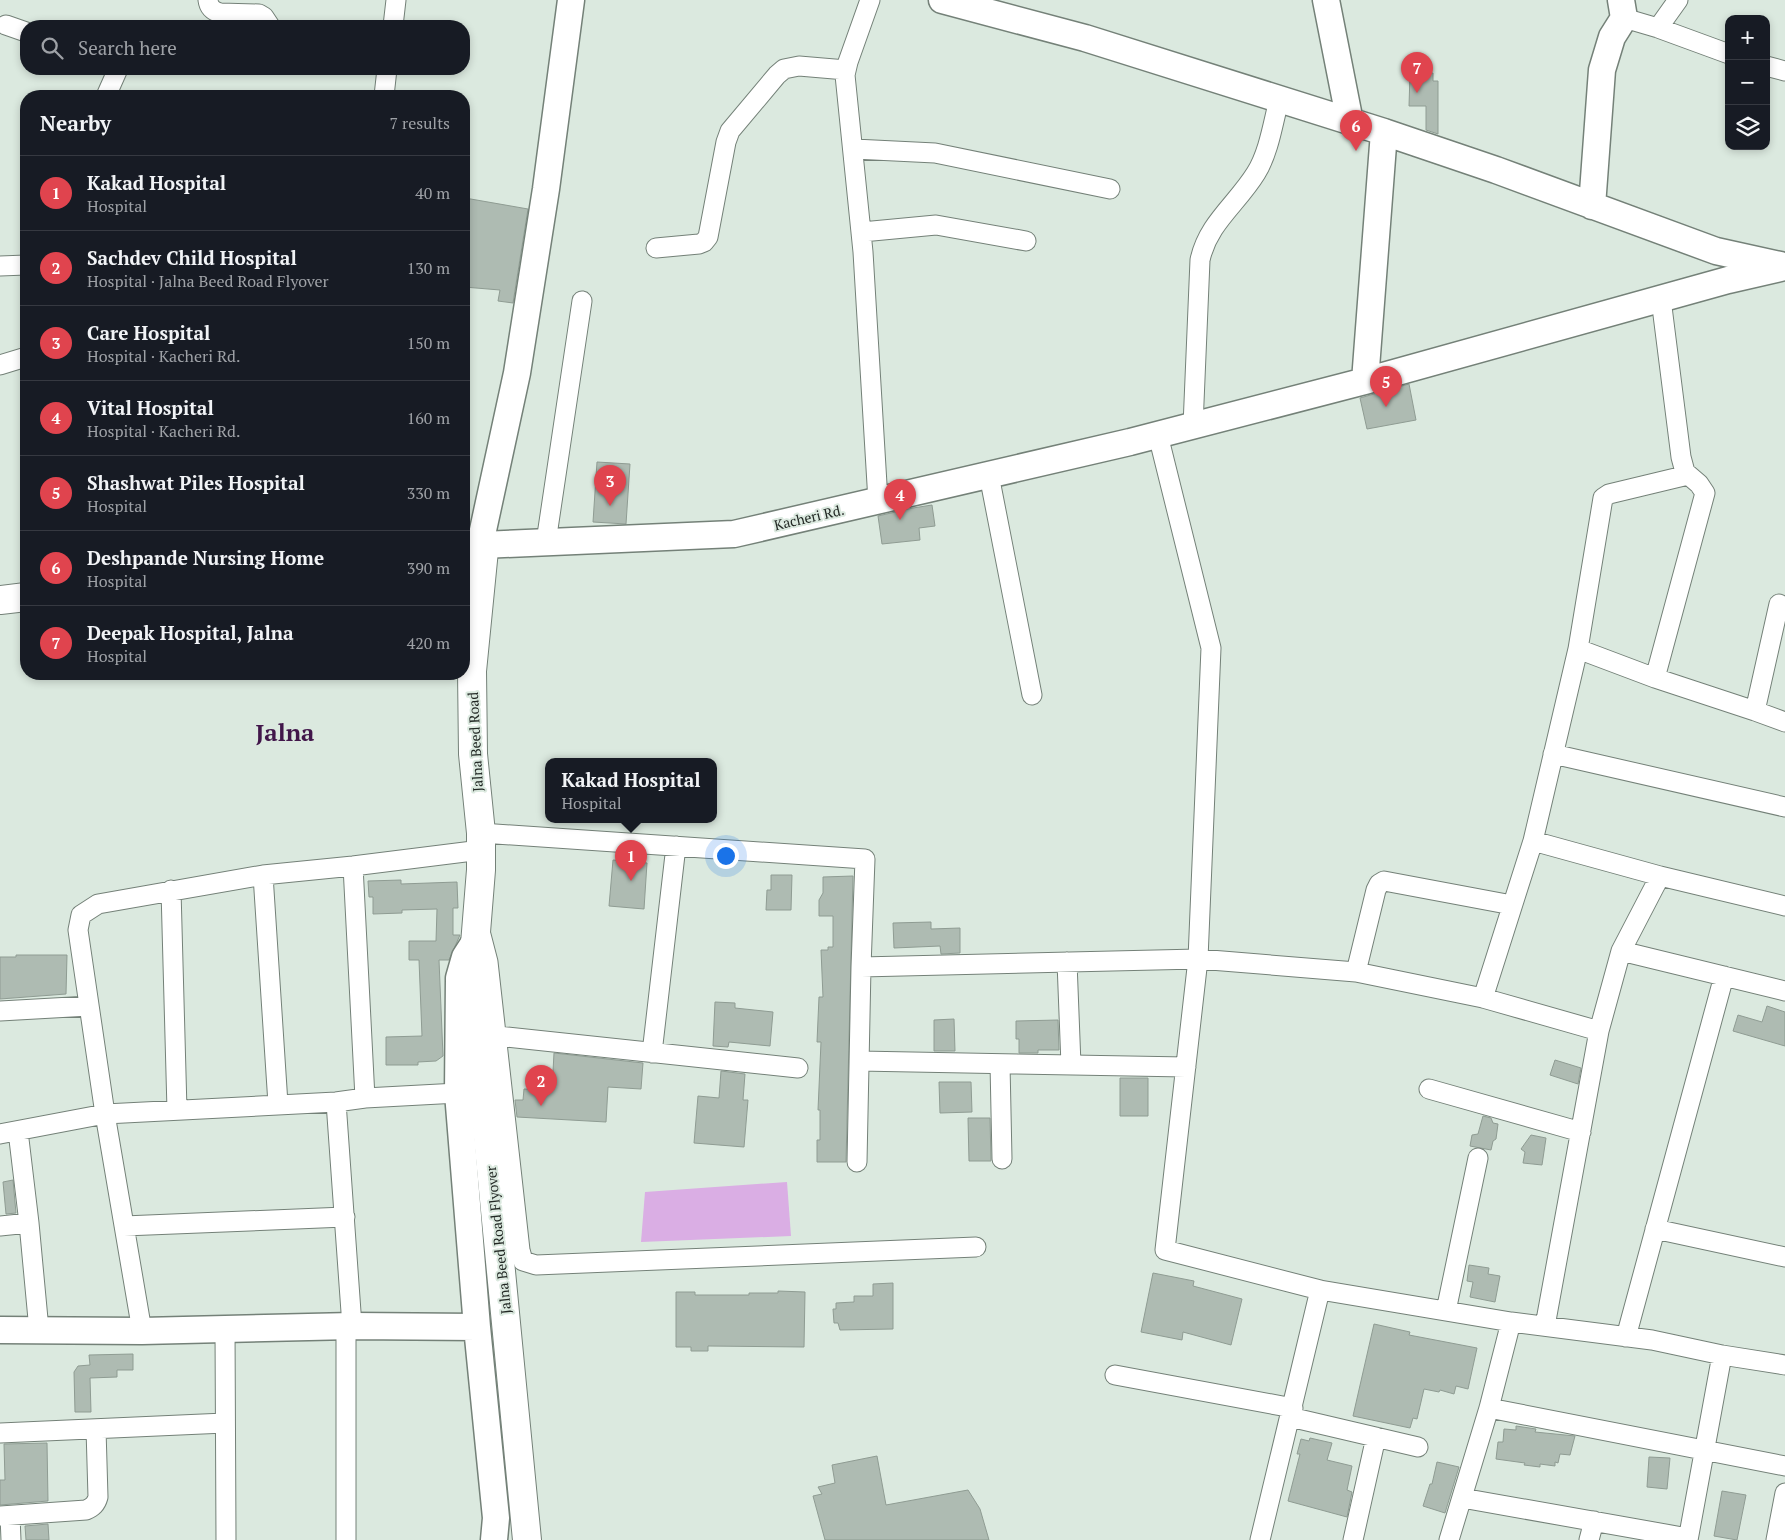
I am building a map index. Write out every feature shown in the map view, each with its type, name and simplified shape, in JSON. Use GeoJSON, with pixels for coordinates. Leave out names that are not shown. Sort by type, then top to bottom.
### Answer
{"type":"FeatureCollection","features":[{"type":"Feature","properties":{"kind":"main road","name":"Jalna Beed Road"},"geometry":{"type":"LineString","coordinates":[[475,545],[484,550],[472,671],[474,754],[481,842],[481,870],[476,932]]}},
{"type":"Feature","properties":{"kind":"main road"},"geometry":{"type":"LineString","coordinates":[[0,600],[20,598]]}},
{"type":"Feature","properties":{"kind":"main road","name":"Jalna Beed Road Flyover"},"geometry":{"type":"LineString","coordinates":[[476,932],[473,969],[478,1034],[527,1540]]}},
{"type":"Feature","properties":{"kind":"street"},"geometry":{"type":"LineString","coordinates":[[208,0],[210,8],[214,11],[220,13],[259,14],[266,20]]}},
{"type":"Feature","properties":{"kind":"street"},"geometry":{"type":"LineString","coordinates":[[394,20],[396,0]]}},
{"type":"Feature","properties":{"kind":"street"},"geometry":{"type":"LineString","coordinates":[[475,545],[517,374],[546,188],[571,0]]}},
{"type":"Feature","properties":{"kind":"street"},"geometry":{"type":"LineString","coordinates":[[870,0],[846,70],[846,81],[862,232],[878,501]]}},
{"type":"Feature","properties":{"kind":"street"},"geometry":{"type":"LineString","coordinates":[[942,0],[1085,38],[1384,132],[1496,170],[1716,250],[1785,267]]}},
{"type":"Feature","properties":{"kind":"street"},"geometry":{"type":"LineString","coordinates":[[1326,0],[1350,122]]}},
{"type":"Feature","properties":{"kind":"street"},"geometry":{"type":"LineString","coordinates":[[1658,28],[1678,0]]}},
{"type":"Feature","properties":{"kind":"street"},"geometry":{"type":"LineString","coordinates":[[1592,206],[1602,70],[1623,9],[1658,28],[1725,53]]}},
{"type":"Feature","properties":{"kind":"street"},"geometry":{"type":"LineString","coordinates":[[6,25],[20,30]]}},
{"type":"Feature","properties":{"kind":"street"},"geometry":{"type":"LineString","coordinates":[[656,248],[699,244],[708,237],[726,142],[730,130],[780,71],[793,66],[846,70]]}},
{"type":"Feature","properties":{"kind":"street"},"geometry":{"type":"LineString","coordinates":[[1770,67],[1785,71]]}},
{"type":"Feature","properties":{"kind":"street"},"geometry":{"type":"LineString","coordinates":[[109,90],[115,75]]}},
{"type":"Feature","properties":{"kind":"street"},"geometry":{"type":"LineString","coordinates":[[385,90],[387,75]]}},
{"type":"Feature","properties":{"kind":"street"},"geometry":{"type":"LineString","coordinates":[[1194,426],[1200,260],[1203,246],[1214,226],[1257,171],[1262,160],[1279,100]]}},
{"type":"Feature","properties":{"kind":"street"},"geometry":{"type":"LineString","coordinates":[[1366,381],[1384,132]]}},
{"type":"Feature","properties":{"kind":"street"},"geometry":{"type":"LineString","coordinates":[[854,149],[935,153],[1110,189]]}},
{"type":"Feature","properties":{"kind":"street"},"geometry":{"type":"LineString","coordinates":[[862,232],[936,225],[1026,241]]}},
{"type":"Feature","properties":{"kind":"street"},"geometry":{"type":"LineString","coordinates":[[0,266],[20,265]]}},
{"type":"Feature","properties":{"kind":"street","name":"Kacheri Rd."},"geometry":{"type":"LineString","coordinates":[[475,545],[734,534],[1194,426],[1366,381],[1728,280],[1785,267]]}},
{"type":"Feature","properties":{"kind":"street"},"geometry":{"type":"LineString","coordinates":[[1655,678],[1705,498],[1704,488],[1685,468],[1662,298]]}},
{"type":"Feature","properties":{"kind":"street"},"geometry":{"type":"LineString","coordinates":[[546,542],[582,301]]}},
{"type":"Feature","properties":{"kind":"street"},"geometry":{"type":"LineString","coordinates":[[0,365],[20,359]]}},
{"type":"Feature","properties":{"kind":"street"},"geometry":{"type":"LineString","coordinates":[[1158,435],[1211,648],[1198,959],[1165,1250],[1320,1290],[1511,1322],[1626,1337],[1785,1365]]}},
{"type":"Feature","properties":{"kind":"street"},"geometry":{"type":"LineString","coordinates":[[1483,998],[1533,841],[1578,648],[1603,498],[1609,494],[1685,468]]}},
{"type":"Feature","properties":{"kind":"street"},"geometry":{"type":"LineString","coordinates":[[989,475],[1032,695]]}},
{"type":"Feature","properties":{"kind":"street"},"geometry":{"type":"LineString","coordinates":[[1755,711],[1779,604]]}},
{"type":"Feature","properties":{"kind":"street"},"geometry":{"type":"LineString","coordinates":[[1578,648],[1655,678],[1785,722]]}},
{"type":"Feature","properties":{"kind":"street"},"geometry":{"type":"LineString","coordinates":[[1553,754],[1785,807]]}},
{"type":"Feature","properties":{"kind":"street"},"geometry":{"type":"LineString","coordinates":[[1533,841],[1660,876],[1785,906]]}},
{"type":"Feature","properties":{"kind":"street"},"geometry":{"type":"LineString","coordinates":[[142,1331],[105,1114],[78,930],[81,915],[98,904],[263,875],[353,866],[481,842],[676,846],[865,859],[861,967],[858,1162]]}},
{"type":"Feature","properties":{"kind":"street"},"geometry":{"type":"LineString","coordinates":[[652,1053],[676,846]]}},
{"type":"Feature","properties":{"kind":"street"},"geometry":{"type":"LineString","coordinates":[[353,866],[365,1098]]}},
{"type":"Feature","properties":{"kind":"street"},"geometry":{"type":"LineString","coordinates":[[263,875],[278,1104]]}},
{"type":"Feature","properties":{"kind":"street"},"geometry":{"type":"LineString","coordinates":[[1545,1326],[1599,1031],[1621,951],[1660,876]]}},
{"type":"Feature","properties":{"kind":"street"},"geometry":{"type":"LineString","coordinates":[[1356,972],[1376,890],[1379,884],[1384,881],[1512,905]]}},
{"type":"Feature","properties":{"kind":"street"},"geometry":{"type":"LineString","coordinates":[[171,890],[177,1110]]}},
{"type":"Feature","properties":{"kind":"street"},"geometry":{"type":"LineString","coordinates":[[476,932],[487,951],[520,1250],[524,1261],[536,1265],[976,1247]]}},
{"type":"Feature","properties":{"kind":"street"},"geometry":{"type":"LineString","coordinates":[[476,932],[464,957],[459,978],[458,1093],[477,1328],[496,1518],[494,1540]]}},
{"type":"Feature","properties":{"kind":"street"},"geometry":{"type":"LineString","coordinates":[[1621,951],[1785,991]]}},
{"type":"Feature","properties":{"kind":"street"},"geometry":{"type":"LineString","coordinates":[[861,967],[1198,959],[1356,972],[1483,998],[1599,1031]]}},
{"type":"Feature","properties":{"kind":"street"},"geometry":{"type":"LineString","coordinates":[[1067,962],[1071,1065]]}},
{"type":"Feature","properties":{"kind":"street"},"geometry":{"type":"LineString","coordinates":[[1626,1337],[1724,976]]}},
{"type":"Feature","properties":{"kind":"street"},"geometry":{"type":"LineString","coordinates":[[0,1011],[89,1006]]}},
{"type":"Feature","properties":{"kind":"street"},"geometry":{"type":"LineString","coordinates":[[497,1036],[798,1068]]}},
{"type":"Feature","properties":{"kind":"street"},"geometry":{"type":"LineString","coordinates":[[859,1061],[1186,1067]]}},
{"type":"Feature","properties":{"kind":"street"},"geometry":{"type":"LineString","coordinates":[[1000,1064],[1002,1159]]}},
{"type":"Feature","properties":{"kind":"street"},"geometry":{"type":"LineString","coordinates":[[1429,1088],[1581,1132]]}},
{"type":"Feature","properties":{"kind":"street"},"geometry":{"type":"LineString","coordinates":[[39,1330],[29,1223],[9,1132],[105,1114],[336,1102],[365,1098],[458,1093]]}},
{"type":"Feature","properties":{"kind":"street"},"geometry":{"type":"LineString","coordinates":[[336,1102],[345,1218],[349,1326],[346,1540]]}},
{"type":"Feature","properties":{"kind":"street"},"geometry":{"type":"LineString","coordinates":[[1446,1311],[1478,1158]]}},
{"type":"Feature","properties":{"kind":"street"},"geometry":{"type":"LineString","coordinates":[[124,1226],[345,1218]]}},
{"type":"Feature","properties":{"kind":"street"},"geometry":{"type":"LineString","coordinates":[[0,1226],[29,1223]]}},
{"type":"Feature","properties":{"kind":"street"},"geometry":{"type":"LineString","coordinates":[[1655,1228],[1785,1257]]}},
{"type":"Feature","properties":{"kind":"street"},"geometry":{"type":"LineString","coordinates":[[1260,1540],[1320,1290]]}},
{"type":"Feature","properties":{"kind":"street"},"geometry":{"type":"LineString","coordinates":[[1449,1540],[1490,1408],[1511,1322]]}},
{"type":"Feature","properties":{"kind":"street"},"geometry":{"type":"LineString","coordinates":[[0,1330],[142,1331],[349,1326],[477,1328]]}},
{"type":"Feature","properties":{"kind":"street"},"geometry":{"type":"LineString","coordinates":[[226,1328],[226,1540]]}},
{"type":"Feature","properties":{"kind":"street"},"geometry":{"type":"LineString","coordinates":[[1462,1498],[1688,1539],[1722,1355]]}},
{"type":"Feature","properties":{"kind":"street"},"geometry":{"type":"LineString","coordinates":[[1115,1375],[1292,1412],[1376,1437],[1418,1447]]}},
{"type":"Feature","properties":{"kind":"street"},"geometry":{"type":"LineString","coordinates":[[1490,1408],[1785,1466]]}},
{"type":"Feature","properties":{"kind":"street"},"geometry":{"type":"LineString","coordinates":[[0,1432],[226,1423]]}},
{"type":"Feature","properties":{"kind":"street"},"geometry":{"type":"LineString","coordinates":[[11,1540],[5,1516],[86,1510],[92,1508],[97,1502],[96,1429]]}},
{"type":"Feature","properties":{"kind":"street"},"geometry":{"type":"LineString","coordinates":[[1353,1540],[1376,1437]]}},
{"type":"Feature","properties":{"kind":"street"},"geometry":{"type":"LineString","coordinates":[[1776,1540],[1785,1493]]}},
{"type":"Feature","properties":{"kind":"street"},"geometry":{"type":"LineString","coordinates":[[1589,1540],[1594,1521]]}},
{"type":"Feature","properties":{"kind":"shaded area"},"geometry":{"type":"Polygon","coordinates":[[[787,1182],[791,1236],[641,1242],[645,1192],[787,1182]]]}},
{"type":"Feature","properties":{"kind":"building"},"geometry":{"type":"Polygon","coordinates":[[[1433,73],[1433,81],[1438,81],[1438,134],[1426,130],[1426,106],[1409,106],[1410,74],[1433,73]]]}},
{"type":"Feature","properties":{"kind":"building"},"geometry":{"type":"Polygon","coordinates":[[[470,199],[528,209],[513,303],[498,301],[500,290],[470,288],[470,199]]]}},
{"type":"Feature","properties":{"kind":"building"},"geometry":{"type":"Polygon","coordinates":[[[1409,384],[1416,420],[1367,429],[1360,398],[1409,384]]]}},
{"type":"Feature","properties":{"kind":"building"},"geometry":{"type":"Polygon","coordinates":[[[597,462],[630,464],[626,524],[593,522],[597,462]]]}},
{"type":"Feature","properties":{"kind":"building"},"geometry":{"type":"Polygon","coordinates":[[[932,505],[935,526],[919,528],[920,540],[882,544],[878,516],[932,505]]]}},
{"type":"Feature","properties":{"kind":"building"},"geometry":{"type":"Polygon","coordinates":[[[613,860],[647,863],[644,909],[609,906],[613,860]]]}},
{"type":"Feature","properties":{"kind":"building"},"geometry":{"type":"Polygon","coordinates":[[[771,875],[792,875],[791,910],[766,910],[767,890],[771,890],[771,875]]]}},
{"type":"Feature","properties":{"kind":"building"},"geometry":{"type":"Polygon","coordinates":[[[853,876],[846,1162],[817,1162],[817,1140],[820,1140],[820,1110],[818,1110],[821,1042],[817,1042],[819,997],[823,997],[821,950],[828,950],[828,947],[833,947],[833,916],[819,916],[819,900],[823,893],[823,877],[853,876]]]}},
{"type":"Feature","properties":{"kind":"building"},"geometry":{"type":"Polygon","coordinates":[[[401,880],[401,884],[457,882],[458,908],[453,908],[453,935],[460,935],[449,960],[439,960],[443,1056],[436,1061],[418,1062],[418,1065],[386,1065],[386,1037],[422,1036],[419,960],[409,960],[409,941],[436,941],[437,909],[402,910],[402,913],[373,914],[373,897],[369,897],[368,881],[401,880]]]}},
{"type":"Feature","properties":{"kind":"building"},"geometry":{"type":"Polygon","coordinates":[[[931,922],[931,929],[960,928],[960,953],[941,954],[940,946],[894,948],[893,923],[931,922]]]}},
{"type":"Feature","properties":{"kind":"building"},"geometry":{"type":"Polygon","coordinates":[[[16,955],[67,955],[66,994],[0,999],[0,957],[16,957],[16,955]]]}},
{"type":"Feature","properties":{"kind":"building"},"geometry":{"type":"Polygon","coordinates":[[[715,1002],[735,1003],[735,1008],[773,1012],[770,1046],[729,1042],[728,1047],[713,1046],[715,1002]]]}},
{"type":"Feature","properties":{"kind":"building"},"geometry":{"type":"Polygon","coordinates":[[[1767,1006],[1785,1012],[1785,1046],[1733,1031],[1738,1015],[1762,1022],[1767,1006]]]}},
{"type":"Feature","properties":{"kind":"building"},"geometry":{"type":"Polygon","coordinates":[[[954,1019],[955,1051],[934,1051],[934,1020],[954,1019]]]}},
{"type":"Feature","properties":{"kind":"building"},"geometry":{"type":"Polygon","coordinates":[[[1058,1020],[1059,1050],[1038,1050],[1038,1053],[1019,1053],[1019,1039],[1016,1039],[1016,1021],[1058,1020]]]}},
{"type":"Feature","properties":{"kind":"building"},"geometry":{"type":"Polygon","coordinates":[[[554,1053],[643,1063],[641,1089],[608,1087],[606,1122],[517,1117],[515,1100],[523,1100],[524,1089],[552,1090],[554,1053]]]}},
{"type":"Feature","properties":{"kind":"building"},"geometry":{"type":"Polygon","coordinates":[[[1555,1060],[1581,1068],[1578,1084],[1550,1075],[1555,1060]]]}},
{"type":"Feature","properties":{"kind":"building"},"geometry":{"type":"Polygon","coordinates":[[[721,1071],[745,1074],[743,1100],[748,1100],[744,1147],[694,1143],[698,1096],[719,1098],[721,1071]]]}},
{"type":"Feature","properties":{"kind":"building"},"geometry":{"type":"Polygon","coordinates":[[[1120,1078],[1148,1078],[1148,1116],[1120,1116],[1120,1078]]]}},
{"type":"Feature","properties":{"kind":"building"},"geometry":{"type":"Polygon","coordinates":[[[939,1082],[971,1082],[972,1112],[940,1113],[939,1082]]]}},
{"type":"Feature","properties":{"kind":"building"},"geometry":{"type":"Polygon","coordinates":[[[1483,1116],[1491,1118],[1493,1123],[1498,1124],[1496,1139],[1493,1141],[1491,1150],[1470,1146],[1472,1135],[1478,1134],[1483,1116]]]}},
{"type":"Feature","properties":{"kind":"building"},"geometry":{"type":"Polygon","coordinates":[[[968,1118],[990,1118],[991,1161],[969,1161],[968,1118]]]}},
{"type":"Feature","properties":{"kind":"building"},"geometry":{"type":"Polygon","coordinates":[[[1531,1135],[1546,1138],[1542,1165],[1523,1163],[1525,1152],[1521,1149],[1531,1135]]]}},
{"type":"Feature","properties":{"kind":"building"},"geometry":{"type":"Polygon","coordinates":[[[13,1180],[16,1213],[6,1214],[3,1182],[13,1180]]]}},
{"type":"Feature","properties":{"kind":"building"},"geometry":{"type":"Polygon","coordinates":[[[1469,1265],[1489,1268],[1488,1274],[1500,1276],[1495,1302],[1470,1297],[1473,1282],[1467,1281],[1469,1265]]]}},
{"type":"Feature","properties":{"kind":"building"},"geometry":{"type":"Polygon","coordinates":[[[1153,1273],[1194,1281],[1193,1286],[1242,1299],[1231,1345],[1183,1332],[1182,1340],[1141,1332],[1153,1273]]]}},
{"type":"Feature","properties":{"kind":"building"},"geometry":{"type":"Polygon","coordinates":[[[893,1283],[893,1329],[840,1330],[838,1323],[834,1323],[833,1309],[836,1309],[836,1303],[854,1302],[854,1296],[873,1296],[873,1284],[893,1283]]]}},
{"type":"Feature","properties":{"kind":"building"},"geometry":{"type":"Polygon","coordinates":[[[778,1291],[805,1292],[804,1347],[708,1346],[708,1351],[691,1351],[691,1347],[676,1347],[676,1292],[695,1292],[695,1295],[749,1295],[749,1293],[778,1293],[778,1291]]]}},
{"type":"Feature","properties":{"kind":"building"},"geometry":{"type":"Polygon","coordinates":[[[1374,1324],[1410,1332],[1409,1335],[1477,1348],[1468,1389],[1456,1386],[1454,1394],[1440,1390],[1439,1392],[1424,1389],[1417,1419],[1413,1418],[1410,1428],[1353,1416],[1374,1324]]]}},
{"type":"Feature","properties":{"kind":"building"},"geometry":{"type":"Polygon","coordinates":[[[133,1354],[133,1370],[117,1370],[117,1377],[90,1378],[91,1412],[75,1412],[74,1372],[78,1366],[90,1365],[89,1355],[133,1354]]]}},
{"type":"Feature","properties":{"kind":"building"},"geometry":{"type":"Polygon","coordinates":[[[1516,1426],[1536,1429],[1535,1432],[1575,1436],[1570,1455],[1560,1454],[1558,1463],[1555,1462],[1555,1466],[1540,1464],[1540,1467],[1496,1459],[1498,1442],[1503,1442],[1504,1429],[1516,1430],[1516,1426]]]}},
{"type":"Feature","properties":{"kind":"building"},"geometry":{"type":"Polygon","coordinates":[[[1310,1438],[1332,1443],[1327,1460],[1352,1466],[1347,1490],[1352,1492],[1347,1517],[1288,1501],[1300,1454],[1297,1454],[1301,1439],[1309,1441],[1310,1438]]]}},
{"type":"Feature","properties":{"kind":"building"},"geometry":{"type":"Polygon","coordinates":[[[47,1443],[48,1501],[0,1505],[0,1480],[5,1480],[4,1444],[47,1443]]]}},
{"type":"Feature","properties":{"kind":"building"},"geometry":{"type":"Polygon","coordinates":[[[877,1456],[886,1505],[968,1490],[980,1509],[989,1540],[825,1540],[813,1496],[822,1494],[818,1487],[835,1483],[832,1465],[877,1456]]]}},
{"type":"Feature","properties":{"kind":"building"},"geometry":{"type":"Polygon","coordinates":[[[1649,1457],[1670,1458],[1667,1489],[1647,1487],[1649,1457]]]}},
{"type":"Feature","properties":{"kind":"building"},"geometry":{"type":"Polygon","coordinates":[[[1437,1462],[1459,1467],[1445,1513],[1423,1506],[1430,1484],[1432,1484],[1437,1462]]]}},
{"type":"Feature","properties":{"kind":"building"},"geometry":{"type":"Polygon","coordinates":[[[1722,1491],[1746,1495],[1737,1540],[1714,1536],[1722,1491]]]}},
{"type":"Feature","properties":{"kind":"building"},"geometry":{"type":"Polygon","coordinates":[[[48,1524],[49,1540],[26,1540],[25,1526],[48,1524]]]}},
{"type":"Feature","properties":{"kind":"place","name":"Deepak Hospital, Jalna"},"geometry":{"type":"Point","coordinates":[1417,93]}},
{"type":"Feature","properties":{"kind":"place","name":"Deshpande Nursing Home"},"geometry":{"type":"Point","coordinates":[1356,151]}},
{"type":"Feature","properties":{"kind":"place","name":"Shashwat Piles Hospital"},"geometry":{"type":"Point","coordinates":[1386,407]}},
{"type":"Feature","properties":{"kind":"place","name":"Care Hospital"},"geometry":{"type":"Point","coordinates":[610,506]}},
{"type":"Feature","properties":{"kind":"place","name":"Vital Hospital"},"geometry":{"type":"Point","coordinates":[900,520]}},
{"type":"Feature","properties":{"kind":"place","name":"Kakad Hospital"},"geometry":{"type":"Point","coordinates":[631,881]}},
{"type":"Feature","properties":{"kind":"place","name":"Sachdev Child Hospital"},"geometry":{"type":"Point","coordinates":[541,1106]}},
{"type":"Feature","properties":{"kind":"district","name":"Jalna"},"geometry":{"type":"Point","coordinates":[285,732]}}]}
